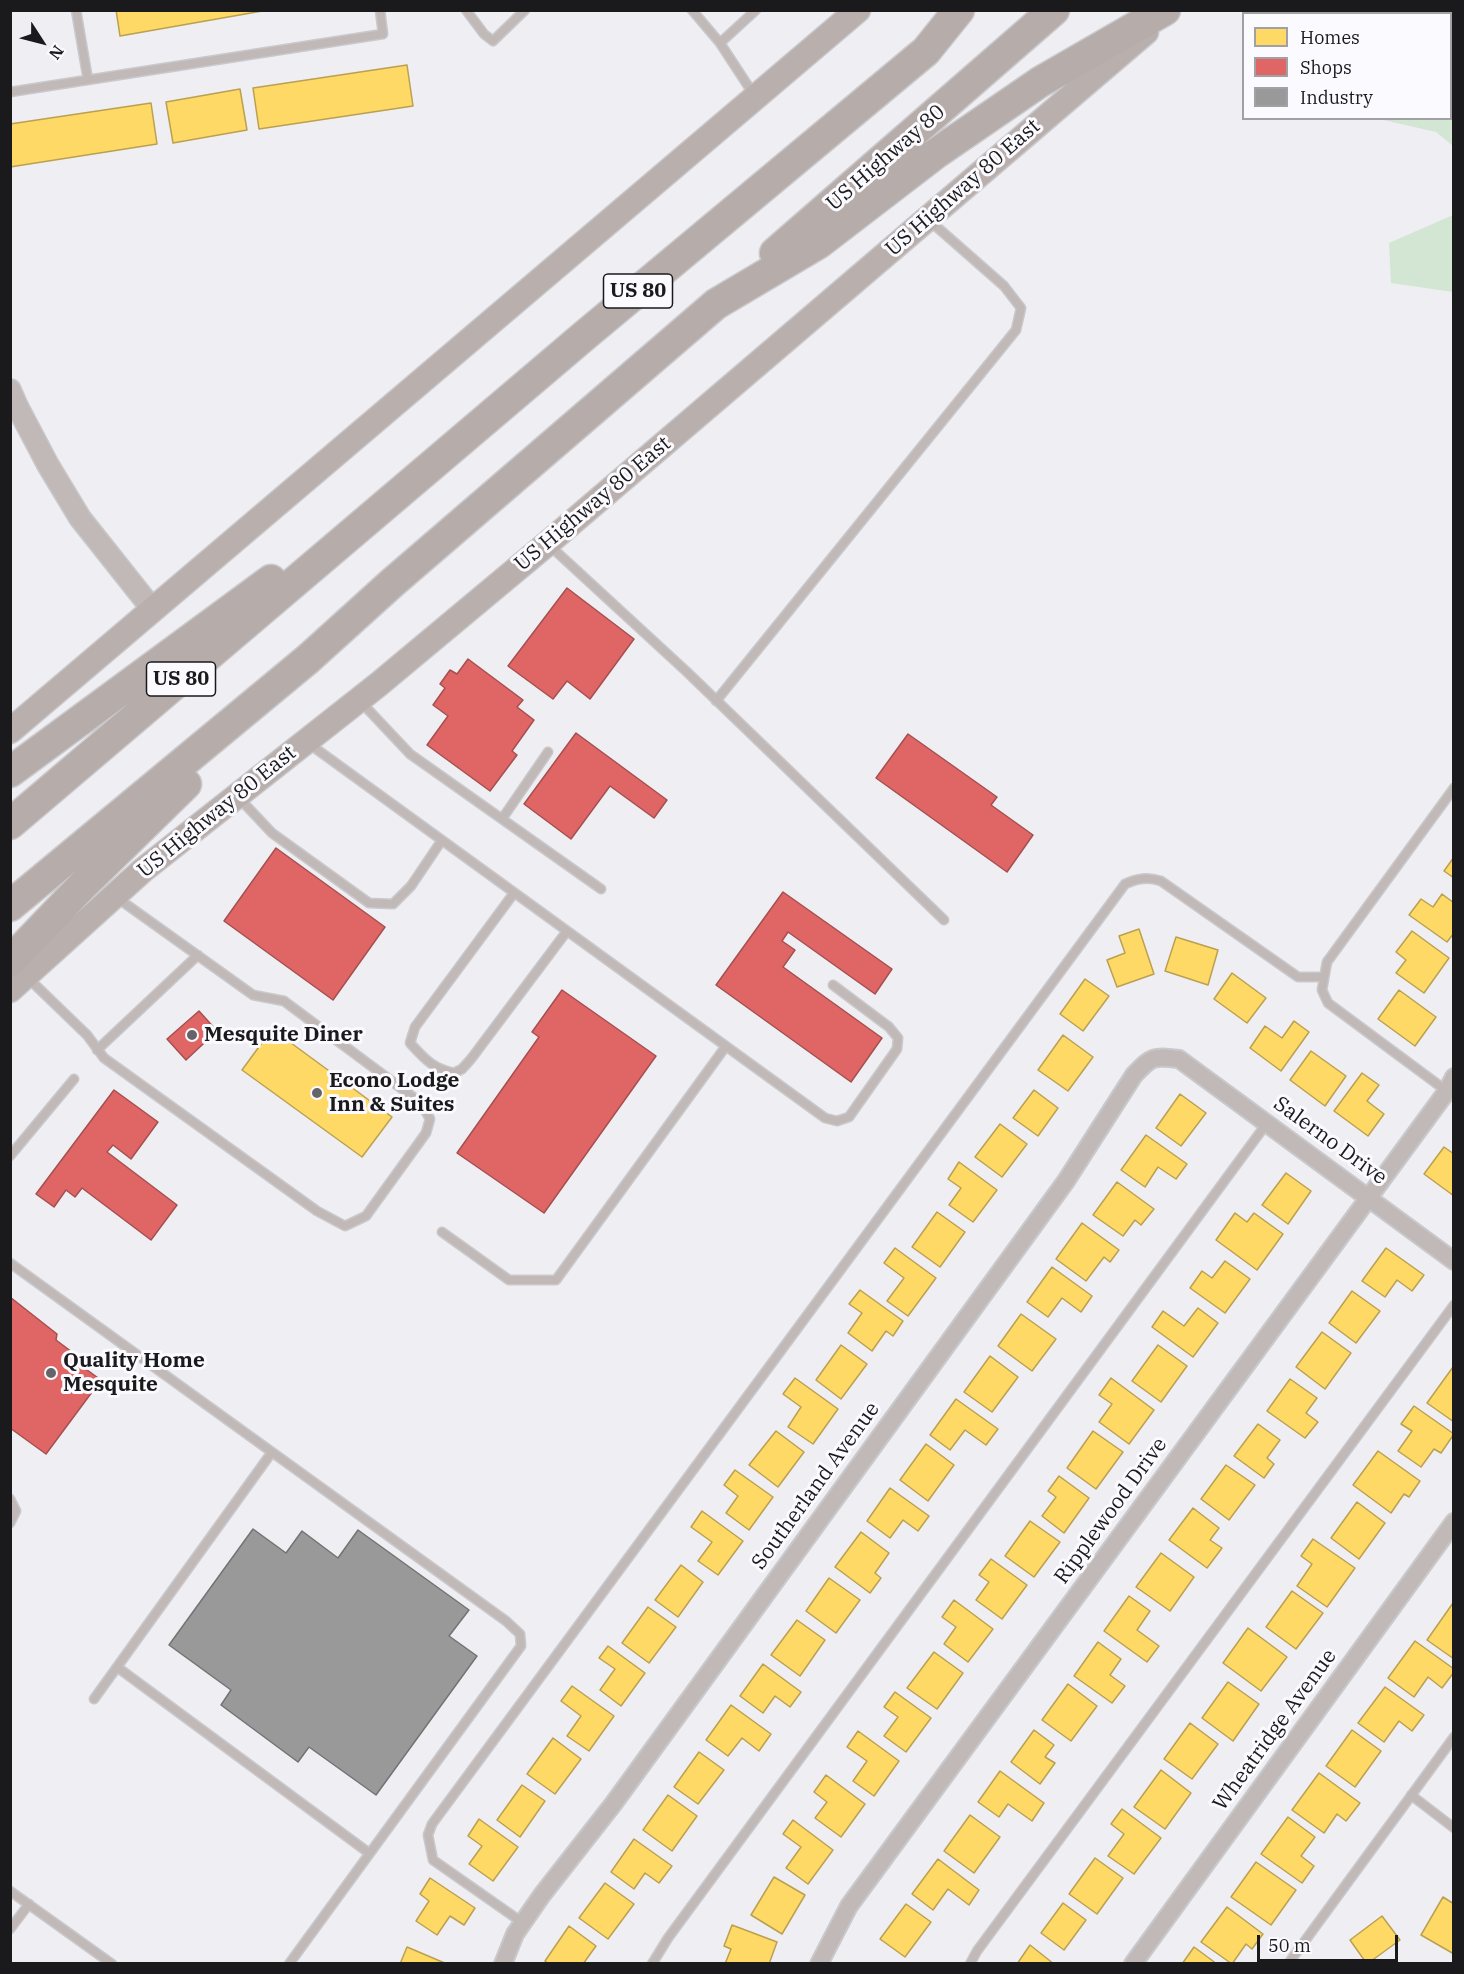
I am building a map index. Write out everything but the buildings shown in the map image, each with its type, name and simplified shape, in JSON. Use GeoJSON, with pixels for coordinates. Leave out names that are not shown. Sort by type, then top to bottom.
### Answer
{"type":"FeatureCollection","features":[{"type":"Feature","properties":{"kind":"highway"},"geometry":{"type":"LineString","coordinates":[[926,51],[959,10]]}},
{"type":"Feature","properties":{"kind":"highway","name":"US 80"},"geometry":{"type":"LineString","coordinates":[[10,824],[584,336],[974,10]]}},
{"type":"Feature","properties":{"kind":"highway","name":"US Highway 80"},"geometry":{"type":"LineString","coordinates":[[716,304],[1054,10]]}},
{"type":"Feature","properties":{"kind":"highway"},"geometry":{"type":"LineString","coordinates":[[716,304],[819,243],[935,154],[1040,82],[1165,10]]}},
{"type":"Feature","properties":{"kind":"highway","name":"US 80"},"geometry":{"type":"LineString","coordinates":[[10,906],[236,720],[716,304]]}},
{"type":"Feature","properties":{"kind":"highway"},"geometry":{"type":"LineString","coordinates":[[10,772],[284,571],[352,535]]}},
{"type":"Feature","properties":{"kind":"highway"},"geometry":{"type":"LineString","coordinates":[[16,976],[82,886],[181,790],[236,720]]}},
{"type":"Feature","properties":{"kind":"main road"},"geometry":{"type":"LineString","coordinates":[[10,731],[858,10]]}},
{"type":"Feature","properties":{"kind":"main road","name":"US Highway 80 East"},"geometry":{"type":"LineString","coordinates":[[16,976],[115,896],[143,870],[358,699],[548,543],[1170,10]]}},
{"type":"Feature","properties":{"kind":"street"},"geometry":{"type":"LineString","coordinates":[[10,390],[48,465],[80,518],[153,610]]}},
{"type":"Feature","properties":{"kind":"street","name":"Southerland Avenue"},"geometry":{"type":"LineString","coordinates":[[502,1964],[515,1934],[542,1895],[614,1803],[1066,1181],[1134,1075],[1147,1061],[1157,1056],[1179,1059]]}},
{"type":"Feature","properties":{"kind":"street","name":"Salerno Drive"},"geometry":{"type":"LineString","coordinates":[[1179,1059],[1454,1261]]}},
{"type":"Feature","properties":{"kind":"street","name":"Ripplewood Drive"},"geometry":{"type":"LineString","coordinates":[[819,1964],[849,1906],[1451,1088]]}},
{"type":"Feature","properties":{"kind":"street","name":"Wheatridge Avenue"},"geometry":{"type":"LineString","coordinates":[[1133,1964],[1454,1522]]}},
{"type":"Feature","properties":{"kind":"lane"},"geometry":{"type":"LineString","coordinates":[[76,10],[88,80]]}},
{"type":"Feature","properties":{"kind":"lane"},"geometry":{"type":"LineString","coordinates":[[10,92],[383,34],[380,10]]}},
{"type":"Feature","properties":{"kind":"lane"},"geometry":{"type":"LineString","coordinates":[[466,10],[484,34],[493,41],[525,10]]}},
{"type":"Feature","properties":{"kind":"lane"},"geometry":{"type":"LineString","coordinates":[[693,10],[720,43],[756,98]]}},
{"type":"Feature","properties":{"kind":"lane"},"geometry":{"type":"LineString","coordinates":[[720,43],[756,10]]}},
{"type":"Feature","properties":{"kind":"lane"},"geometry":{"type":"LineString","coordinates":[[716,701],[1016,330],[1021,308],[1004,286],[927,218]]}},
{"type":"Feature","properties":{"kind":"lane"},"geometry":{"type":"LineString","coordinates":[[548,543],[944,920]]}},
{"type":"Feature","properties":{"kind":"lane"},"geometry":{"type":"LineString","coordinates":[[358,699],[410,754],[601,889]]}},
{"type":"Feature","properties":{"kind":"lane"},"geometry":{"type":"LineString","coordinates":[[305,741],[825,1118],[837,1121],[849,1117],[897,1049],[898,1038],[889,1027],[833,985]]}},
{"type":"Feature","properties":{"kind":"lane"},"geometry":{"type":"LineString","coordinates":[[502,819],[548,752]]}},
{"type":"Feature","properties":{"kind":"lane"},"geometry":{"type":"LineString","coordinates":[[1451,1088],[1328,1004],[1322,990],[1326,962],[1454,788]]}},
{"type":"Feature","properties":{"kind":"lane"},"geometry":{"type":"LineString","coordinates":[[237,796],[272,833],[369,903],[393,904],[411,886],[442,840]]}},
{"type":"Feature","properties":{"kind":"lane"},"geometry":{"type":"LineString","coordinates":[[523,1923],[433,1860],[428,1835],[432,1824],[1125,884],[1137,878],[1161,881],[1298,977],[1323,977]]}},
{"type":"Feature","properties":{"kind":"lane"},"geometry":{"type":"LineString","coordinates":[[514,893],[416,1028],[411,1043],[439,1069],[454,1073],[462,1069],[567,931]]}},
{"type":"Feature","properties":{"kind":"lane"},"geometry":{"type":"LineString","coordinates":[[16,976],[87,1035],[104,1058],[317,1211],[345,1226],[366,1216],[426,1133],[430,1119],[421,1102],[284,1001],[253,995],[115,896]]}},
{"type":"Feature","properties":{"kind":"lane"},"geometry":{"type":"LineString","coordinates":[[97,1050],[198,955]]}},
{"type":"Feature","properties":{"kind":"lane"},"geometry":{"type":"LineString","coordinates":[[442,1232],[509,1280],[556,1280],[726,1046]]}},
{"type":"Feature","properties":{"kind":"lane"},"geometry":{"type":"LineString","coordinates":[[10,1156],[74,1079]]}},
{"type":"Feature","properties":{"kind":"lane"},"geometry":{"type":"LineString","coordinates":[[652,1964],[668,1938],[1268,1123]]}},
{"type":"Feature","properties":{"kind":"lane"},"geometry":{"type":"LineString","coordinates":[[10,1263],[506,1621],[520,1634],[521,1646],[289,1964]]}},
{"type":"Feature","properties":{"kind":"lane"},"geometry":{"type":"LineString","coordinates":[[970,1964],[1454,1305]]}},
{"type":"Feature","properties":{"kind":"lane"},"geometry":{"type":"LineString","coordinates":[[94,1699],[272,1452]]}},
{"type":"Feature","properties":{"kind":"lane"},"geometry":{"type":"LineString","coordinates":[[10,1499],[16,1511],[10,1523]]}},
{"type":"Feature","properties":{"kind":"lane"},"geometry":{"type":"LineString","coordinates":[[117,1666],[369,1854]]}},
{"type":"Feature","properties":{"kind":"lane"},"geometry":{"type":"LineString","coordinates":[[1288,1964],[1454,1737]]}},
{"type":"Feature","properties":{"kind":"lane"},"geometry":{"type":"LineString","coordinates":[[1411,1795],[1454,1828]]}},
{"type":"Feature","properties":{"kind":"lane"},"geometry":{"type":"LineString","coordinates":[[10,1891],[112,1964]]}},
{"type":"Feature","properties":{"kind":"lane"},"geometry":{"type":"LineString","coordinates":[[10,1929],[29,1904]]}},
{"type":"Feature","properties":{"kind":"green space"},"geometry":{"type":"Polygon","coordinates":[[[1254,10],[1453,11],[1453,146],[1436,132],[1383,120],[1452,120],[1452,12],[1254,12],[1254,10]]]}},
{"type":"Feature","properties":{"kind":"green space"},"geometry":{"type":"Polygon","coordinates":[[[1453,215],[1453,292],[1391,283],[1389,243],[1453,215]]]}},
{"type":"Feature","properties":{"kind":"place","name":"Mesquite Diner"},"geometry":{"type":"Point","coordinates":[192,1035]}},
{"type":"Feature","properties":{"kind":"place","name":"Econo Lodge Inn & Suites"},"geometry":{"type":"Point","coordinates":[317,1093]}},
{"type":"Feature","properties":{"kind":"place","name":"Quality Home Mesquite"},"geometry":{"type":"Point","coordinates":[51,1373]}}]}
